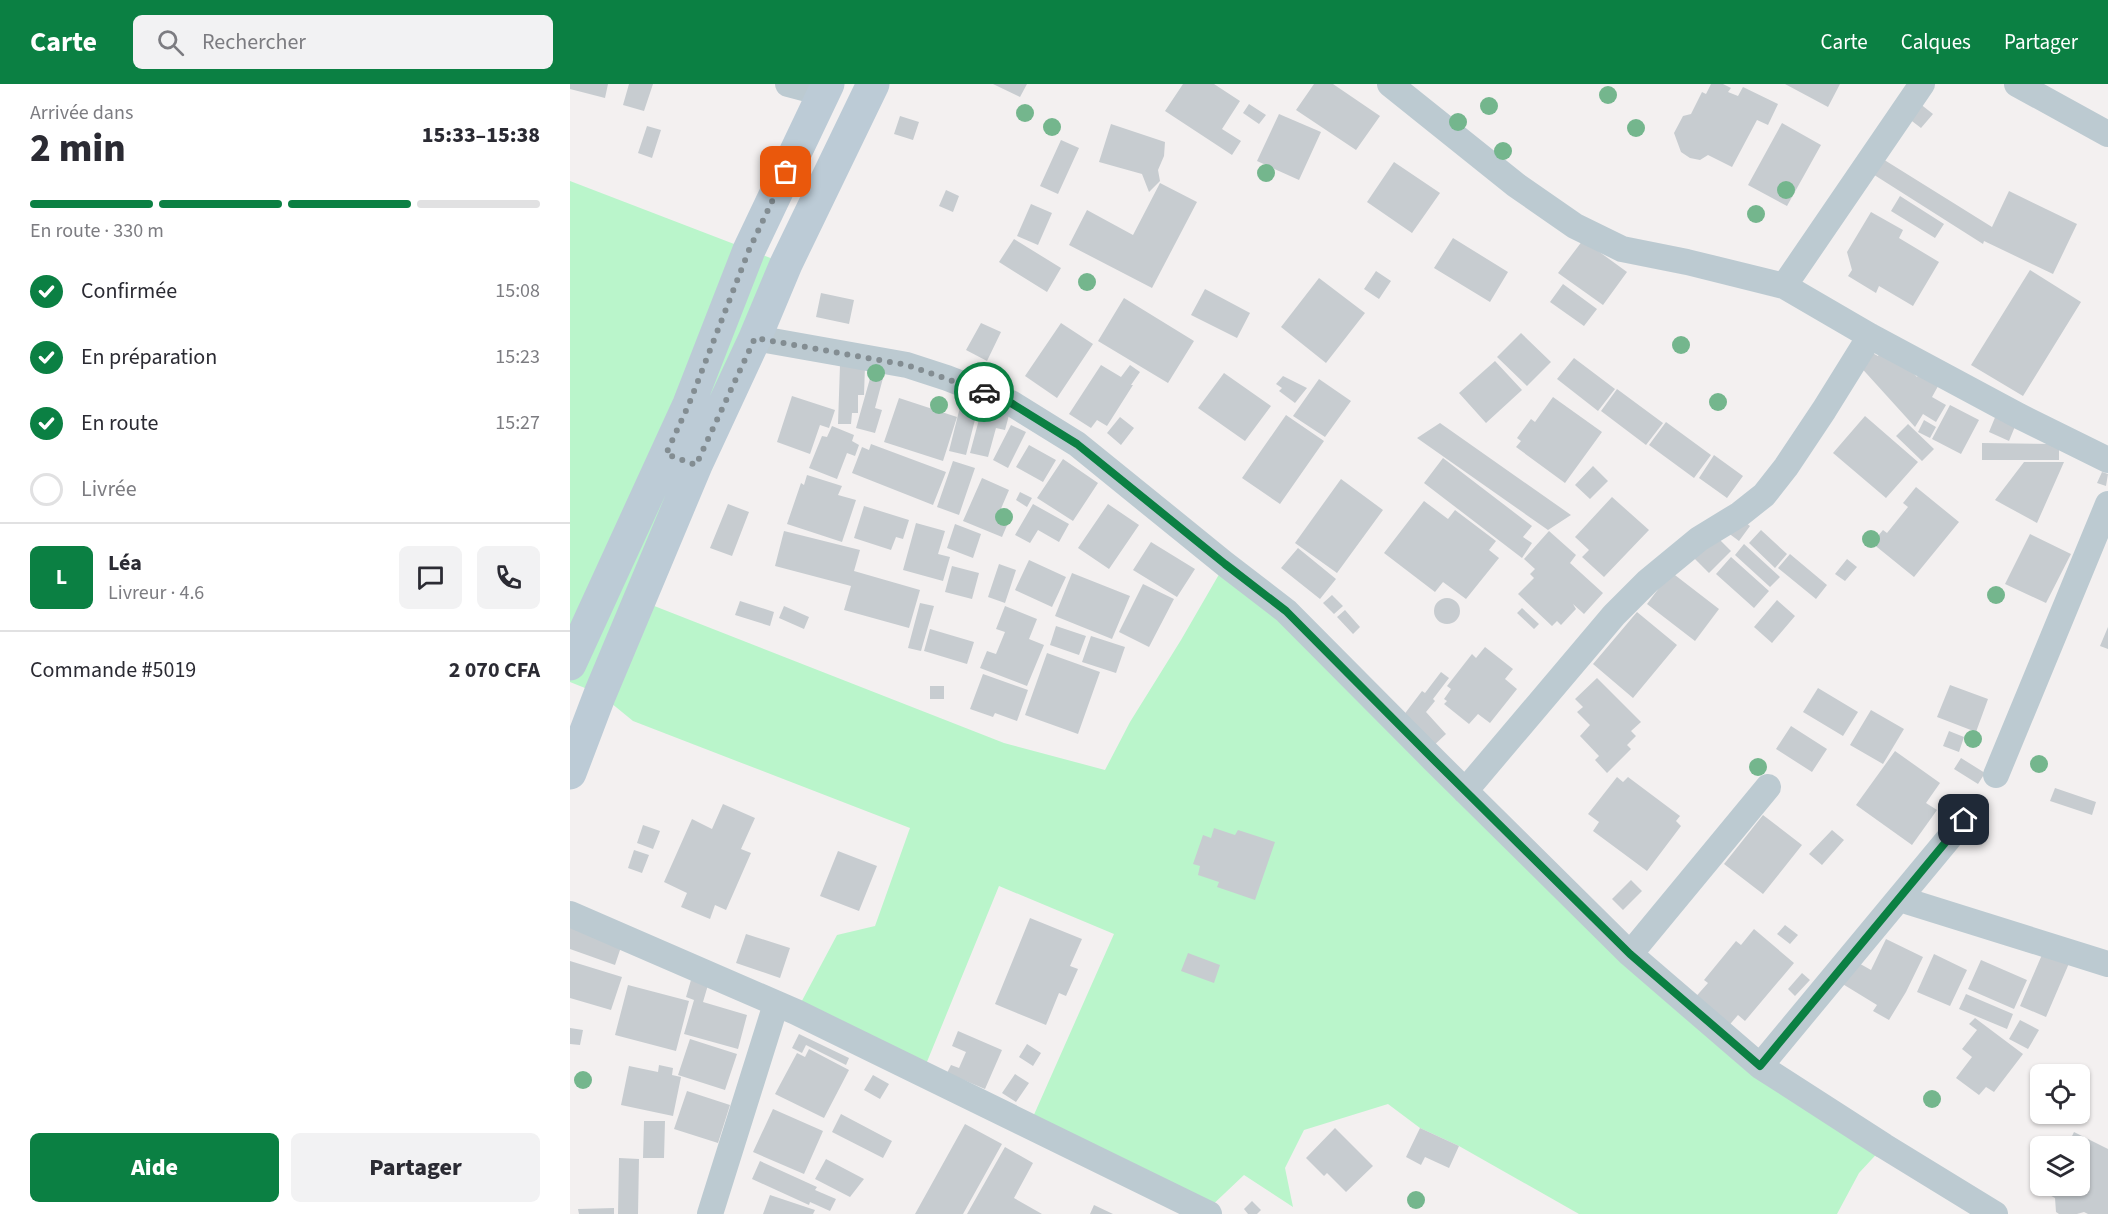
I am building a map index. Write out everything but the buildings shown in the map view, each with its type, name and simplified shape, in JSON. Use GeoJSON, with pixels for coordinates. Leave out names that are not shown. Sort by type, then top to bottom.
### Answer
{"type":"FeatureCollection","features":[{"type":"Feature","properties":{"kind":"main road"},"geometry":{"type":"LineString","coordinates":[[570,664],[681,460],[755,338],[786,264],[873,84]]}},
{"type":"Feature","properties":{"kind":"main road"},"geometry":{"type":"LineString","coordinates":[[570,773],[609,673],[681,460],[689,404],[749,250],[825,89]]}},
{"type":"Feature","properties":{"kind":"street"},"geometry":{"type":"LineString","coordinates":[[788,84],[825,89]]}},
{"type":"Feature","properties":{"kind":"street"},"geometry":{"type":"LineString","coordinates":[[1784,286],[1922,84]]}},
{"type":"Feature","properties":{"kind":"street"},"geometry":{"type":"LineString","coordinates":[[2017,84],[2108,134]]}},
{"type":"Feature","properties":{"kind":"street"},"geometry":{"type":"LineString","coordinates":[[1399,87],[1516,185],[1575,226],[1622,249],[1784,286],[1870,336],[2019,416],[2108,460]]}},
{"type":"Feature","properties":{"kind":"street"},"geometry":{"type":"LineString","coordinates":[[1465,791],[1614,615],[1648,581],[1700,539],[1740,514],[1764,495],[1786,467],[1870,336]]}},
{"type":"Feature","properties":{"kind":"street"},"geometry":{"type":"LineString","coordinates":[[755,338],[907,365],[947,378],[1011,403],[1077,444],[1286,611],[1630,954],[1760,1066],[1995,1214]]}},
{"type":"Feature","properties":{"kind":"street"},"geometry":{"type":"LineString","coordinates":[[1996,775],[2108,504]]}},
{"type":"Feature","properties":{"kind":"street"},"geometry":{"type":"LineString","coordinates":[[1630,954],[1768,787]]}},
{"type":"Feature","properties":{"kind":"street"},"geometry":{"type":"LineString","coordinates":[[1760,1066],[1964,820]]}},
{"type":"Feature","properties":{"kind":"street"},"geometry":{"type":"LineString","coordinates":[[1900,899],[2108,964]]}},
{"type":"Feature","properties":{"kind":"street"},"geometry":{"type":"LineString","coordinates":[[570,914],[776,1004],[1182,1208],[1209,1214]]}},
{"type":"Feature","properties":{"kind":"street"},"geometry":{"type":"LineString","coordinates":[[710,1214],[776,1004]]}},
{"type":"Feature","properties":{"kind":"green space"},"geometry":{"type":"Polygon","coordinates":[[[570,181],[786,264],[639,600],[1004,743],[1105,770],[1130,722],[1225,564],[1630,954],[1884,1146],[1859,1173],[1837,1214],[1579,1214],[1459,1146],[1420,1128],[1388,1104],[1304,1130],[1285,1168],[1293,1207],[1244,1175],[1206,1211],[1029,1126],[1114,934],[999,886],[922,1074],[796,1012],[837,935],[875,926],[910,828],[633,721],[600,694],[570,682],[570,181]]]}},
{"type":"Feature","properties":{"kind":"way so far"},"geometry":{"type":"LineString","coordinates":[[786,172],[749,250],[689,404],[666,454],[696,465],[755,338],[907,365],[984,392]]}},
{"type":"Feature","properties":{"kind":"route"},"geometry":{"type":"LineString","coordinates":[[984,392],[1011,403],[1077,444],[1286,611],[1630,954],[1760,1066],[1964,820]]}}]}
